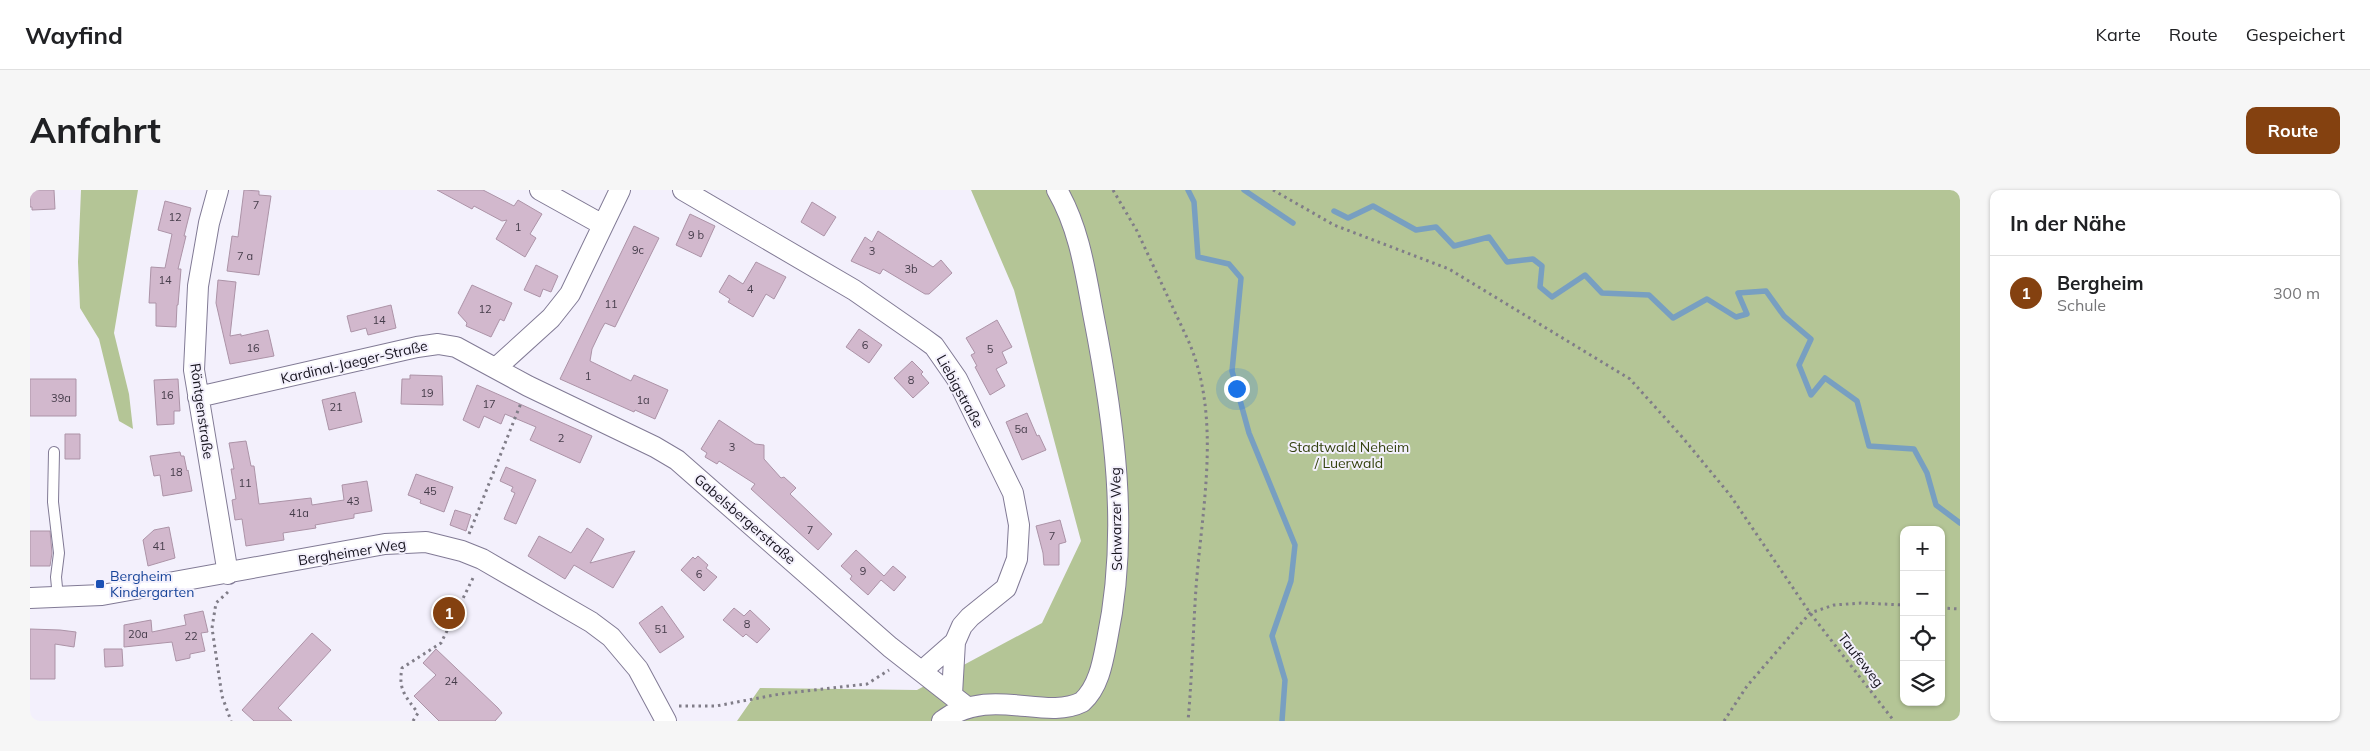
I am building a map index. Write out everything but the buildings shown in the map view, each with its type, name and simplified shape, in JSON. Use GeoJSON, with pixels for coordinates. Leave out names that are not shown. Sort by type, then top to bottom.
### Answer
{"type":"FeatureCollection","features":[{"type":"Feature","properties":{"kind":"street","name":"Röntgenstraße"},"geometry":{"type":"LineString","coordinates":[[218,190],[209,223],[198,286],[194,370],[228,574]]}},
{"type":"Feature","properties":{"kind":"street"},"geometry":{"type":"LineString","coordinates":[[540,190],[603,225]]}},
{"type":"Feature","properties":{"kind":"street"},"geometry":{"type":"LineString","coordinates":[[496,368],[535,334],[561,306],[577,281],[620,190]]}},
{"type":"Feature","properties":{"kind":"street","name":"Liebigstraße"},"geometry":{"type":"LineString","coordinates":[[683,190],[854,290],[934,346],[957,379],[1013,493],[1020,525],[1017,558],[1006,588],[970,617],[962,626],[955,642],[952,694]]}},
{"type":"Feature","properties":{"kind":"street","name":"Schwarzer Weg"},"geometry":{"type":"LineString","coordinates":[[942,721],[968,708],[990,706],[1050,714],[1066,712],[1087,697],[1094,685],[1106,648],[1114,606],[1119,532],[1110,406],[1078,237],[1057,190]]}},
{"type":"Feature","properties":{"kind":"street","name":"Kardinal-Jaeger-Straße"},"geometry":{"type":"LineString","coordinates":[[198,397],[433,344],[456,347],[496,368]]}},
{"type":"Feature","properties":{"kind":"street","name":"Gabelsbergerstraße"},"geometry":{"type":"LineString","coordinates":[[496,368],[528,386],[677,460],[890,647],[968,708]]}},
{"type":"Feature","properties":{"kind":"street","name":"Bergheimer Weg"},"geometry":{"type":"LineString","coordinates":[[30,598],[102,595],[401,542],[426,542],[462,551],[482,559],[591,622],[611,636],[638,669],[663,713]]}},
{"type":"Feature","properties":{"kind":"street","name":"Liebigstraße"},"geometry":{"type":"LineString","coordinates":[[922,671],[955,642]]}},
{"type":"Feature","properties":{"kind":"lane"},"geometry":{"type":"LineString","coordinates":[[54,452],[53,502],[59,553],[56,577],[58,598]]}},
{"type":"Feature","properties":{"kind":"path"},"geometry":{"type":"LineString","coordinates":[[1113,190],[1137,231],[1188,340],[1196,358],[1202,384],[1206,416],[1206,477],[1188,721]]}},
{"type":"Feature","properties":{"kind":"path","name":"Taufeweg"},"geometry":{"type":"LineString","coordinates":[[1273,190],[1334,225],[1449,269],[1630,379],[1683,438],[1730,495],[1810,613],[1894,721]]}},
{"type":"Feature","properties":{"kind":"path"},"geometry":{"type":"LineString","coordinates":[[462,551],[524,395]]}},
{"type":"Feature","properties":{"kind":"path"},"geometry":{"type":"LineString","coordinates":[[413,721],[418,713],[404,695],[399,681],[402,668],[441,643],[482,559]]}},
{"type":"Feature","properties":{"kind":"path"},"geometry":{"type":"LineString","coordinates":[[231,721],[222,696],[212,628],[216,603],[227,592],[250,578],[251,569]]}},
{"type":"Feature","properties":{"kind":"path"},"geometry":{"type":"LineString","coordinates":[[1724,721],[1747,686],[1810,613],[1834,605],[1860,603],[1900,606]]}},
{"type":"Feature","properties":{"kind":"path"},"geometry":{"type":"LineString","coordinates":[[1945,608],[1960,609]]}},
{"type":"Feature","properties":{"kind":"path"},"geometry":{"type":"LineString","coordinates":[[663,713],[716,706],[780,694],[867,684],[884,676],[894,666]]}},
{"type":"Feature","properties":{"kind":"green space"},"geometry":{"type":"Polygon","coordinates":[[[81,190],[138,190],[114,333],[129,394],[133,429],[119,421],[99,339],[80,308],[78,262],[81,190]]]}},
{"type":"Feature","properties":{"kind":"green space","name":"Stadtwald Neheim / Luerwald"},"geometry":{"type":"Polygon","coordinates":[[[971,190],[1960,190],[1960,721],[737,721],[760,688],[917,690],[1042,623],[1081,541],[1014,290],[971,190]]]}},
{"type":"Feature","properties":{"kind":"waterway"},"geometry":{"type":"LineString","coordinates":[[1188,190],[1194,202],[1198,257],[1229,264],[1241,278],[1232,371],[1249,433],[1295,545],[1291,581],[1272,636],[1285,680],[1282,721]]}},
{"type":"Feature","properties":{"kind":"waterway"},"geometry":{"type":"LineString","coordinates":[[1244,190],[1293,223]]}},
{"type":"Feature","properties":{"kind":"waterway"},"geometry":{"type":"LineString","coordinates":[[1334,211],[1348,218],[1373,206],[1416,230],[1436,227],[1454,246],[1489,237],[1507,262],[1533,259],[1542,266],[1540,287],[1552,297],[1585,275],[1602,293],[1649,295],[1673,318],[1707,299],[1736,317],[1747,314],[1738,293],[1766,291],[1784,316],[1811,339],[1799,365],[1811,395],[1825,378],[1857,401],[1869,446],[1914,449],[1927,473],[1936,505],[1960,523]]}},
{"type":"Feature","properties":{"kind":"place","name":"Bergheim Kindergarten"},"geometry":{"type":"Point","coordinates":[100,584]}},
{"type":"Feature","properties":{"kind":"place","name":"Bergheim"},"geometry":{"type":"Point","coordinates":[449,613]}}]}
